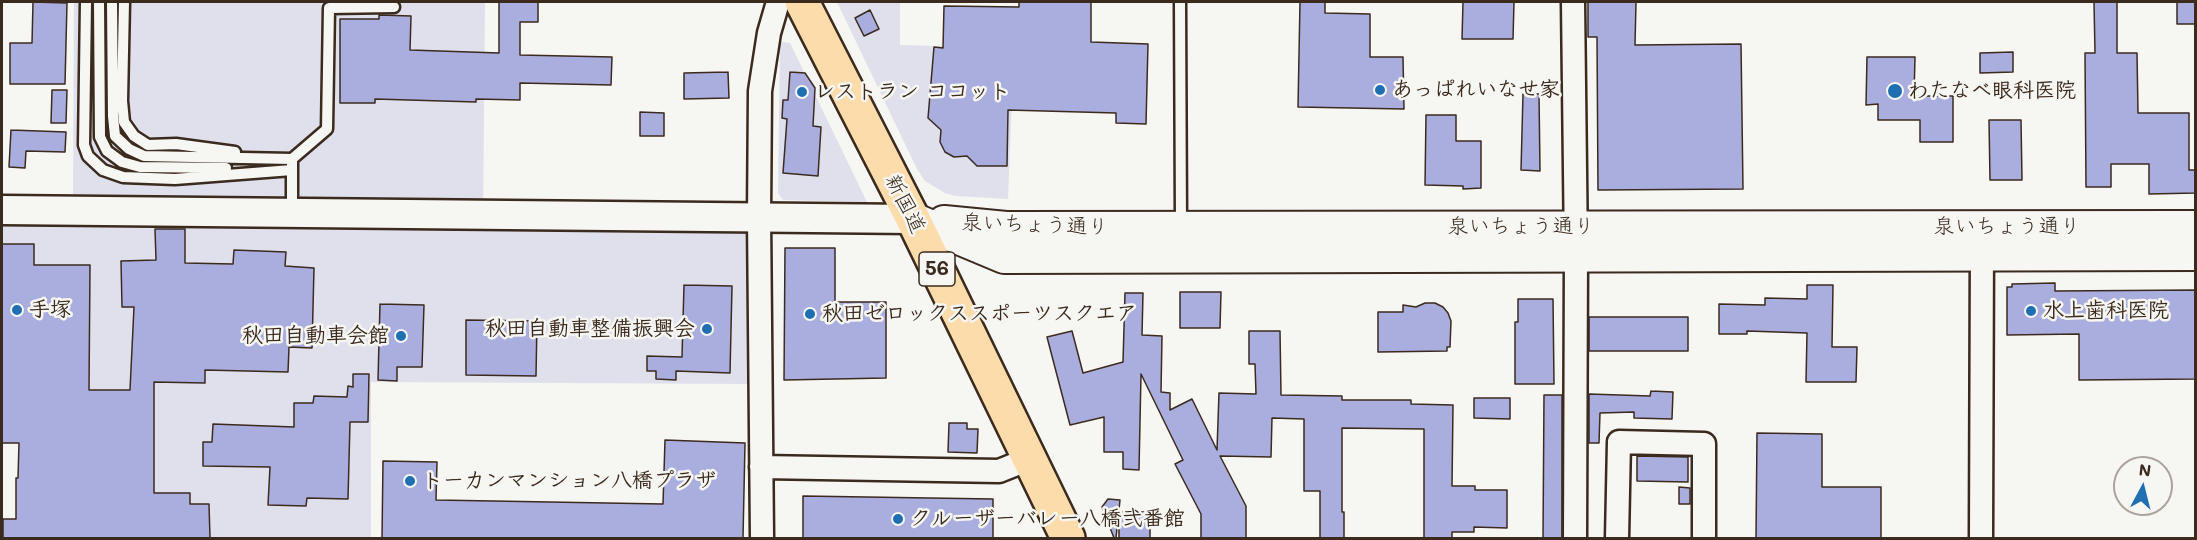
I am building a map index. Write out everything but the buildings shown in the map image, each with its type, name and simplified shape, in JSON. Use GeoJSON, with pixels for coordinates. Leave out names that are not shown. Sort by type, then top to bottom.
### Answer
{"type":"FeatureCollection","features":[{"type":"Feature","properties":{"kind":"main road","name":"新国道"},"geometry":{"type":"LineString","coordinates":[[802,2],[913,219],[1068,538]]}},
{"type":"Feature","properties":{"kind":"main road","name":"泉いちょう通り"},"geometry":{"type":"LineString","coordinates":[[913,219],[1006,228],[1181,228],[1576,241]]}},
{"type":"Feature","properties":{"kind":"main road","name":"泉いちょう通り"},"geometry":{"type":"LineString","coordinates":[[913,219],[1004,257],[1576,241],[1982,240],[2196,227]]}},
{"type":"Feature","properties":{"kind":"main road","name":"泉いちょう通り"},"geometry":{"type":"LineString","coordinates":[[1982,240],[2196,254]]}},
{"type":"Feature","properties":{"kind":"street"},"geometry":{"type":"LineString","coordinates":[[762,538],[760,91],[769,33],[778,2]]}},
{"type":"Feature","properties":{"kind":"street"},"geometry":{"type":"LineString","coordinates":[[1573,2],[1576,241],[1575,538]]}},
{"type":"Feature","properties":{"kind":"street"},"geometry":{"type":"LineString","coordinates":[[2,210],[913,219]]}},
{"type":"Feature","properties":{"kind":"street"},"geometry":{"type":"LineString","coordinates":[[1981,538],[1982,240]]}},
{"type":"Feature","properties":{"kind":"street"},"geometry":{"type":"LineString","coordinates":[[1617,538],[1619,442],[1704,444],[1704,538]]}},
{"type":"Feature","properties":{"kind":"street"},"geometry":{"type":"LineString","coordinates":[[761,467],[999,471],[1029,459]]}},
{"type":"Feature","properties":{"kind":"lane"},"geometry":{"type":"LineString","coordinates":[[86,2],[84,145],[88,156],[103,170],[123,177],[174,178],[292,164],[327,129],[329,4],[394,7]]}},
{"type":"Feature","properties":{"kind":"lane"},"geometry":{"type":"LineString","coordinates":[[99,2],[100,137],[107,152],[122,162],[140,167],[292,164]]}},
{"type":"Feature","properties":{"kind":"lane"},"geometry":{"type":"LineString","coordinates":[[112,2],[112,116],[115,136],[129,149],[144,156],[292,164]]}},
{"type":"Feature","properties":{"kind":"lane"},"geometry":{"type":"LineString","coordinates":[[124,2],[122,100],[124,122],[134,136],[148,145],[176,144],[292,164]]}},
{"type":"Feature","properties":{"kind":"lane"},"geometry":{"type":"LineString","coordinates":[[1180,2],[1181,228]]}},
{"type":"Feature","properties":{"kind":"lane"},"geometry":{"type":"LineString","coordinates":[[292,164],[292,213]]}},
{"type":"Feature","properties":{"kind":"shaded area"},"geometry":{"type":"Polygon","coordinates":[[[74,2],[485,2],[483,226],[749,227],[755,384],[371,382],[371,538],[36,538],[37,384],[2,384],[2,225],[323,226],[322,198],[73,195],[74,2]]]}},
{"type":"Feature","properties":{"kind":"shaded area"},"geometry":{"type":"Polygon","coordinates":[[[837,2],[900,2],[900,45],[1014,48],[1008,199],[956,196],[945,193],[925,181],[917,169],[837,2]]]}},
{"type":"Feature","properties":{"kind":"shaded area"},"geometry":{"type":"Polygon","coordinates":[[[775,41],[790,43],[867,202],[783,200],[778,193],[780,49],[774,48],[775,41]]]}},
{"type":"Feature","properties":{"kind":"place","name":"あっぱれいなせ家"},"geometry":{"type":"Point","coordinates":[1380,90]}},
{"type":"Feature","properties":{"kind":"place","name":"わたなべ眼科医院"},"geometry":{"type":"Point","coordinates":[1895,91]}},
{"type":"Feature","properties":{"kind":"place","name":"レストラン ココット"},"geometry":{"type":"Point","coordinates":[802,92]}},
{"type":"Feature","properties":{"kind":"place","name":"手塚"},"geometry":{"type":"Point","coordinates":[17,310]}},
{"type":"Feature","properties":{"kind":"place","name":"水上歯科医院"},"geometry":{"type":"Point","coordinates":[2031,311]}},
{"type":"Feature","properties":{"kind":"place","name":"秋田ゼロックススポーツスクエア"},"geometry":{"type":"Point","coordinates":[810,314]}},
{"type":"Feature","properties":{"kind":"place","name":"秋田自動車整備振興会"},"geometry":{"type":"Point","coordinates":[707,329]}},
{"type":"Feature","properties":{"kind":"place","name":"秋田自動車会館"},"geometry":{"type":"Point","coordinates":[401,336]}},
{"type":"Feature","properties":{"kind":"place","name":"トーカンマンション八橋プラザ"},"geometry":{"type":"Point","coordinates":[410,481]}},
{"type":"Feature","properties":{"kind":"place","name":"クルーザーバレー八橋弐番館"},"geometry":{"type":"Point","coordinates":[898,519]}}]}
